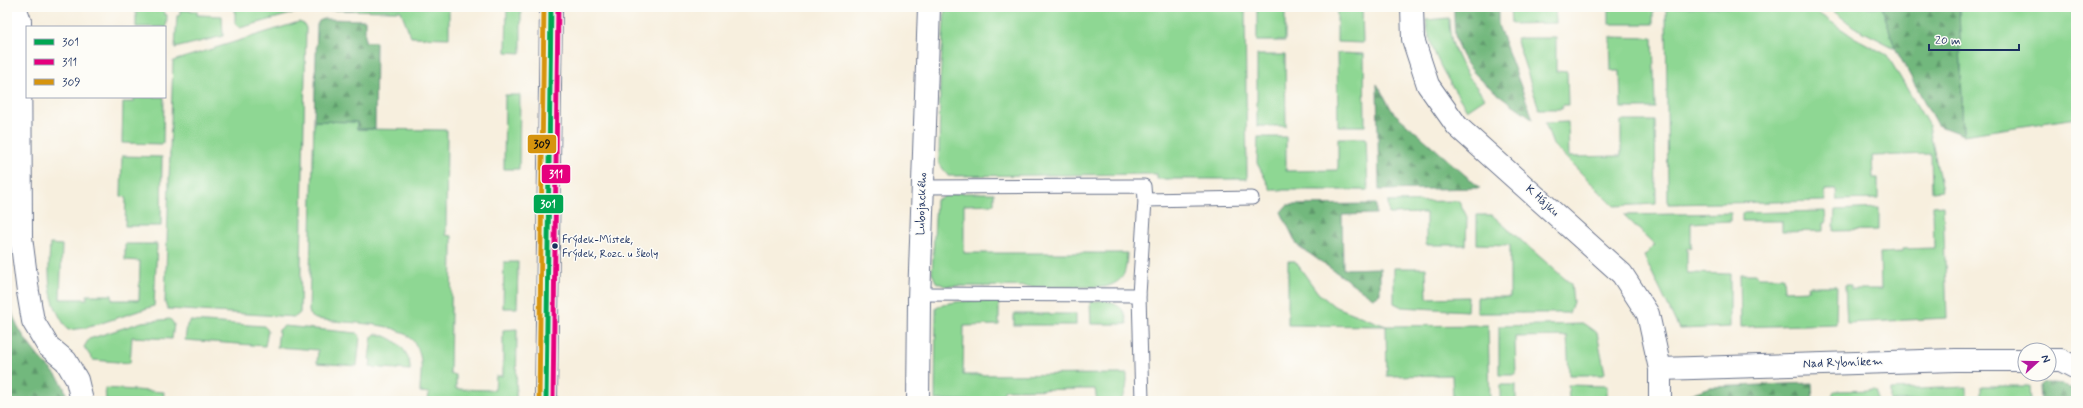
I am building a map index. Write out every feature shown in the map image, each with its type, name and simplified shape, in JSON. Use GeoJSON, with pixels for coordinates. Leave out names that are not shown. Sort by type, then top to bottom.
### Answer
{"type":"FeatureCollection","features":[{"type":"Feature","properties":{"kind":"street"},"geometry":{"type":"LineString","coordinates":[[15,7],[20,21],[21,237],[28,292],[33,321],[48,346],[66,361],[77,380],[82,401]]}},
{"type":"Feature","properties":{"kind":"street"},"geometry":{"type":"LineString","coordinates":[[546,401],[551,7]]}},
{"type":"Feature","properties":{"kind":"street","name":"Lubojackého"},"geometry":{"type":"LineString","coordinates":[[918,401],[919,294],[929,7]]}},
{"type":"Feature","properties":{"kind":"street","name":"K Hájku"},"geometry":{"type":"LineString","coordinates":[[1412,7],[1413,40],[1428,85],[1457,126],[1622,274],[1648,314],[1660,369],[1660,401]]}},
{"type":"Feature","properties":{"kind":"street","name":"Nad Rybníkem"},"geometry":{"type":"LineString","coordinates":[[1660,369],[1956,360],[2017,360]]}},
{"type":"Feature","properties":{"kind":"street"},"geometry":{"type":"LineString","coordinates":[[2057,360],[2061,360],[2076,368]]}},
{"type":"Feature","properties":{"kind":"lane"},"geometry":{"type":"LineString","coordinates":[[922,187],[1144,186],[1145,200],[1139,295],[1142,401]]}},
{"type":"Feature","properties":{"kind":"lane"},"geometry":{"type":"LineString","coordinates":[[1145,200],[1252,198]]}},
{"type":"Feature","properties":{"kind":"lane"},"geometry":{"type":"LineString","coordinates":[[919,294],[1139,295]]}},
{"type":"Feature","properties":{"kind":"green space"},"geometry":{"type":"Polygon","coordinates":[[[235,7],[309,7],[309,9],[240,28],[235,24],[235,7]]]}},
{"type":"Feature","properties":{"kind":"green space"},"geometry":{"type":"Polygon","coordinates":[[[317,7],[449,7],[449,38],[411,37],[401,11],[323,10],[317,7]]]}},
{"type":"Feature","properties":{"kind":"green space"},"geometry":{"type":"Polygon","coordinates":[[[507,7],[521,7],[521,53],[506,52],[507,7]]]}},
{"type":"Feature","properties":{"kind":"green space"},"geometry":{"type":"Polygon","coordinates":[[[945,7],[1245,7],[1247,179],[1157,179],[1157,174],[948,176],[939,163],[940,80],[945,7]]]}},
{"type":"Feature","properties":{"kind":"green space"},"geometry":{"type":"Polygon","coordinates":[[[1257,7],[1285,7],[1285,41],[1257,41],[1257,7]]]}},
{"type":"Feature","properties":{"kind":"green space"},"geometry":{"type":"Polygon","coordinates":[[[1337,7],[1362,7],[1363,43],[1337,42],[1337,7]]]}},
{"type":"Feature","properties":{"kind":"green space"},"geometry":{"type":"Polygon","coordinates":[[[1454,7],[1498,7],[1498,25],[1533,119],[1485,84],[1466,62],[1459,49],[1455,35],[1454,7]]]}},
{"type":"Feature","properties":{"kind":"green space"},"geometry":{"type":"Polygon","coordinates":[[[1510,7],[1555,7],[1556,23],[1511,24],[1510,7]]]}},
{"type":"Feature","properties":{"kind":"green space"},"geometry":{"type":"Polygon","coordinates":[[[1609,7],[1653,7],[1653,24],[1609,24],[1609,7]]]}},
{"type":"Feature","properties":{"kind":"green space"},"geometry":{"type":"Polygon","coordinates":[[[1666,7],[1809,7],[1852,36],[1887,55],[1929,126],[1942,191],[1932,192],[1931,154],[1872,156],[1873,178],[1878,178],[1878,199],[1837,200],[1836,190],[1825,190],[1825,201],[1668,204],[1666,7]]]}},
{"type":"Feature","properties":{"kind":"green space"},"geometry":{"type":"Polygon","coordinates":[[[1828,7],[1882,7],[1895,48],[1854,27],[1828,7]]]}},
{"type":"Feature","properties":{"kind":"green space"},"geometry":{"type":"Polygon","coordinates":[[[1882,7],[1959,7],[1963,135],[1937,125],[1895,48],[1882,7]]]}},
{"type":"Feature","properties":{"kind":"green space"},"geometry":{"type":"Polygon","coordinates":[[[1959,7],[2072,7],[2076,32],[2076,118],[1963,135],[1959,7]]]}},
{"type":"Feature","properties":{"kind":"green space"},"geometry":{"type":"Polygon","coordinates":[[[136,8],[164,9],[164,14],[167,15],[166,34],[166,26],[136,26],[136,8]]]}},
{"type":"Feature","properties":{"kind":"green space"},"geometry":{"type":"Polygon","coordinates":[[[180,10],[197,11],[197,15],[222,16],[223,36],[175,48],[177,16],[180,15],[180,10]]]}},
{"type":"Feature","properties":{"kind":"green space"},"geometry":{"type":"Polygon","coordinates":[[[1449,18],[1455,51],[1471,80],[1485,98],[1467,110],[1441,67],[1428,33],[1426,20],[1449,18]]]}},
{"type":"Feature","properties":{"kind":"green space"},"geometry":{"type":"Polygon","coordinates":[[[324,19],[365,20],[365,42],[376,42],[375,129],[357,129],[357,122],[314,121],[317,25],[319,21],[324,19]]]}},
{"type":"Feature","properties":{"kind":"green space"},"geometry":{"type":"Polygon","coordinates":[[[299,22],[304,24],[306,28],[300,313],[295,317],[168,309],[165,303],[173,61],[299,22]]]}},
{"type":"Feature","properties":{"kind":"green space"},"geometry":{"type":"Polygon","coordinates":[[[1610,37],[1653,38],[1655,108],[1621,108],[1620,71],[1611,71],[1610,37]]]}},
{"type":"Feature","properties":{"kind":"green space"},"geometry":{"type":"Polygon","coordinates":[[[1516,38],[1556,38],[1556,71],[1567,72],[1568,105],[1562,105],[1562,109],[1539,109],[1516,38]]]}},
{"type":"Feature","properties":{"kind":"green space"},"geometry":{"type":"Polygon","coordinates":[[[1337,53],[1364,54],[1365,126],[1338,126],[1337,53]]]}},
{"type":"Feature","properties":{"kind":"green space"},"geometry":{"type":"Polygon","coordinates":[[[1257,55],[1285,55],[1286,126],[1257,126],[1257,55]]]}},
{"type":"Feature","properties":{"kind":"green space"},"geometry":{"type":"Polygon","coordinates":[[[1377,84],[1393,112],[1480,188],[1379,190],[1377,84]]]}},
{"type":"Feature","properties":{"kind":"green space"},"geometry":{"type":"Polygon","coordinates":[[[505,95],[520,95],[519,169],[504,169],[505,95]]]}},
{"type":"Feature","properties":{"kind":"green space"},"geometry":{"type":"Polygon","coordinates":[[[134,98],[164,98],[163,144],[122,143],[123,102],[134,102],[134,98]]]}},
{"type":"Feature","properties":{"kind":"green space"},"geometry":{"type":"Polygon","coordinates":[[[314,121],[357,122],[357,129],[447,130],[446,235],[452,236],[450,374],[456,375],[456,389],[495,390],[496,376],[502,376],[503,374],[503,330],[517,329],[516,401],[428,401],[429,393],[420,392],[421,361],[418,350],[413,341],[406,335],[398,330],[379,325],[321,320],[311,317],[309,311],[314,121]]]}},
{"type":"Feature","properties":{"kind":"green space"},"geometry":{"type":"Polygon","coordinates":[[[1621,121],[1655,121],[1656,204],[1614,206],[1553,145],[1545,123],[1568,122],[1569,157],[1621,156],[1621,121]]]}},
{"type":"Feature","properties":{"kind":"green space"},"geometry":{"type":"Polygon","coordinates":[[[1258,137],[1286,137],[1286,171],[1338,170],[1338,138],[1366,138],[1368,190],[1271,190],[1257,163],[1258,137]]]}},
{"type":"Feature","properties":{"kind":"green space"},"geometry":{"type":"Polygon","coordinates":[[[122,156],[162,157],[161,226],[125,226],[126,197],[121,196],[122,156]]]}},
{"type":"Feature","properties":{"kind":"green space"},"geometry":{"type":"Polygon","coordinates":[[[960,193],[994,193],[994,204],[964,205],[964,253],[1127,253],[1125,271],[1117,282],[1105,287],[945,286],[936,282],[932,273],[936,200],[946,195],[960,193]]]}},
{"type":"Feature","properties":{"kind":"green space"},"geometry":{"type":"Polygon","coordinates":[[[1459,201],[1467,217],[1466,245],[1426,245],[1426,213],[1389,214],[1388,202],[1459,201]]]}},
{"type":"Feature","properties":{"kind":"green space"},"geometry":{"type":"Polygon","coordinates":[[[1376,204],[1376,214],[1342,215],[1343,269],[1380,268],[1380,294],[1373,298],[1297,245],[1281,212],[1287,205],[1376,204]]]}},
{"type":"Feature","properties":{"kind":"green space"},"geometry":{"type":"Polygon","coordinates":[[[1943,205],[1947,318],[1847,323],[1845,285],[1851,285],[1851,289],[1881,289],[1880,253],[1902,252],[1902,249],[1934,248],[1933,206],[1943,205]]]}},
{"type":"Feature","properties":{"kind":"green space"},"geometry":{"type":"Polygon","coordinates":[[[1879,208],[1879,230],[1834,231],[1835,210],[1879,208]]]}},
{"type":"Feature","properties":{"kind":"green space"},"geometry":{"type":"Polygon","coordinates":[[[1825,211],[1826,223],[1823,223],[1823,231],[1782,232],[1782,221],[1742,221],[1742,213],[1825,211]]]}},
{"type":"Feature","properties":{"kind":"green space"},"geometry":{"type":"Polygon","coordinates":[[[7,213],[7,283],[6,255],[7,213]]]}},
{"type":"Feature","properties":{"kind":"green space"},"geometry":{"type":"Polygon","coordinates":[[[1731,213],[1731,221],[1691,223],[1691,247],[1687,248],[1687,273],[1730,274],[1730,327],[1679,329],[1644,256],[1655,245],[1624,215],[1731,213]]]}},
{"type":"Feature","properties":{"kind":"green space"},"geometry":{"type":"Polygon","coordinates":[[[1477,215],[1492,215],[1571,284],[1573,302],[1569,313],[1477,313],[1477,297],[1510,297],[1510,245],[1477,244],[1477,215]]]}},
{"type":"Feature","properties":{"kind":"green space"},"geometry":{"type":"Polygon","coordinates":[[[50,244],[62,245],[60,299],[87,299],[87,295],[112,295],[112,300],[139,300],[140,261],[125,260],[125,244],[157,244],[154,306],[86,328],[68,330],[56,309],[50,289],[50,244]]]}},
{"type":"Feature","properties":{"kind":"green space"},"geometry":{"type":"Polygon","coordinates":[[[1288,261],[1295,261],[1318,293],[1334,306],[1386,326],[1288,325],[1288,261]]]}},
{"type":"Feature","properties":{"kind":"green space"},"geometry":{"type":"Polygon","coordinates":[[[504,262],[518,262],[517,308],[503,308],[504,262]]]}},
{"type":"Feature","properties":{"kind":"green space"},"geometry":{"type":"Polygon","coordinates":[[[1394,268],[1426,268],[1427,298],[1468,297],[1467,311],[1402,307],[1394,303],[1394,268]]]}},
{"type":"Feature","properties":{"kind":"green space"},"geometry":{"type":"Polygon","coordinates":[[[1740,274],[1757,274],[1758,277],[1783,277],[1784,291],[1809,290],[1808,286],[1837,286],[1836,324],[1741,327],[1740,274]]]}},
{"type":"Feature","properties":{"kind":"green space"},"geometry":{"type":"Polygon","coordinates":[[[7,283],[16,323],[23,336],[38,356],[61,381],[67,401],[7,401],[7,283]]]}},
{"type":"Feature","properties":{"kind":"green space"},"geometry":{"type":"Polygon","coordinates":[[[1105,300],[1121,308],[1125,314],[1127,324],[1091,324],[1090,302],[1105,300]]]}},
{"type":"Feature","properties":{"kind":"green space"},"geometry":{"type":"Polygon","coordinates":[[[967,301],[999,301],[999,325],[964,326],[963,375],[1127,374],[1127,385],[1120,401],[1097,401],[1095,389],[1005,390],[999,401],[935,400],[936,308],[951,303],[967,301]]]}},
{"type":"Feature","properties":{"kind":"green space"},"geometry":{"type":"Polygon","coordinates":[[[1014,314],[1076,314],[1076,325],[1014,325],[1014,314]]]}},
{"type":"Feature","properties":{"kind":"green space"},"geometry":{"type":"Polygon","coordinates":[[[170,319],[174,324],[172,339],[132,337],[130,363],[93,360],[84,347],[89,339],[142,322],[170,319]]]}},
{"type":"Feature","properties":{"kind":"green space"},"geometry":{"type":"Polygon","coordinates":[[[190,321],[264,326],[268,330],[265,346],[185,340],[187,325],[190,321]]]}},
{"type":"Feature","properties":{"kind":"green space"},"geometry":{"type":"Polygon","coordinates":[[[1584,324],[1597,333],[1605,373],[1601,375],[1569,375],[1567,336],[1515,337],[1516,375],[1499,375],[1499,326],[1584,324]]]}},
{"type":"Feature","properties":{"kind":"green space"},"geometry":{"type":"Polygon","coordinates":[[[1488,325],[1490,401],[1453,401],[1452,375],[1387,376],[1386,326],[1488,325]]]}},
{"type":"Feature","properties":{"kind":"green space"},"geometry":{"type":"Polygon","coordinates":[[[284,326],[357,333],[360,337],[357,366],[317,363],[318,350],[277,347],[279,330],[284,326]]]}},
{"type":"Feature","properties":{"kind":"green space"},"geometry":{"type":"Polygon","coordinates":[[[375,334],[388,337],[400,345],[410,363],[410,370],[370,367],[371,360],[369,359],[372,337],[375,334]]]}},
{"type":"Feature","properties":{"kind":"green space"},"geometry":{"type":"Polygon","coordinates":[[[1812,383],[1813,401],[1681,401],[1693,393],[1711,387],[1812,383]]]}},
{"type":"Feature","properties":{"kind":"green space"},"geometry":{"type":"Polygon","coordinates":[[[2042,383],[2064,385],[2076,392],[2076,401],[2040,401],[2039,386],[2042,383]]]}},
{"type":"Feature","properties":{"kind":"green space"},"geometry":{"type":"Polygon","coordinates":[[[1500,385],[1516,385],[1516,401],[1500,401],[1500,385]]]}},
{"type":"Feature","properties":{"kind":"green space"},"geometry":{"type":"Polygon","coordinates":[[[1568,385],[1607,386],[1607,401],[1569,401],[1568,385]]]}},
{"type":"Feature","properties":{"kind":"green space"},"geometry":{"type":"Polygon","coordinates":[[[1981,386],[2029,386],[2030,401],[1981,401],[1981,386]]]}},
{"type":"Feature","properties":{"kind":"green space"},"geometry":{"type":"Polygon","coordinates":[[[1967,387],[1967,401],[1890,401],[1890,390],[1967,387]]]}},
{"type":"Feature","properties":{"kind":"green space"},"geometry":{"type":"Polygon","coordinates":[[[105,388],[164,392],[163,401],[106,401],[105,388]]]}},
{"type":"Feature","properties":{"kind":"green space"},"geometry":{"type":"Polygon","coordinates":[[[1875,390],[1877,393],[1877,401],[1830,401],[1834,391],[1875,390]]]}},
{"type":"Feature","properties":{"kind":"transit line","name":"309"},"geometry":{"type":"LineString","coordinates":[[539,401],[544,7]]}},
{"type":"Feature","properties":{"kind":"transit line","name":"301"},"geometry":{"type":"LineString","coordinates":[[546,401],[551,7]]}},
{"type":"Feature","properties":{"kind":"transit line","name":"311"},"geometry":{"type":"LineString","coordinates":[[553,401],[558,7]]}},
{"type":"Feature","properties":{"kind":"place","name":"Frýdek-Místek, Frýdek, Rozc. u školy"},"geometry":{"type":"Point","coordinates":[555,246]}}]}
